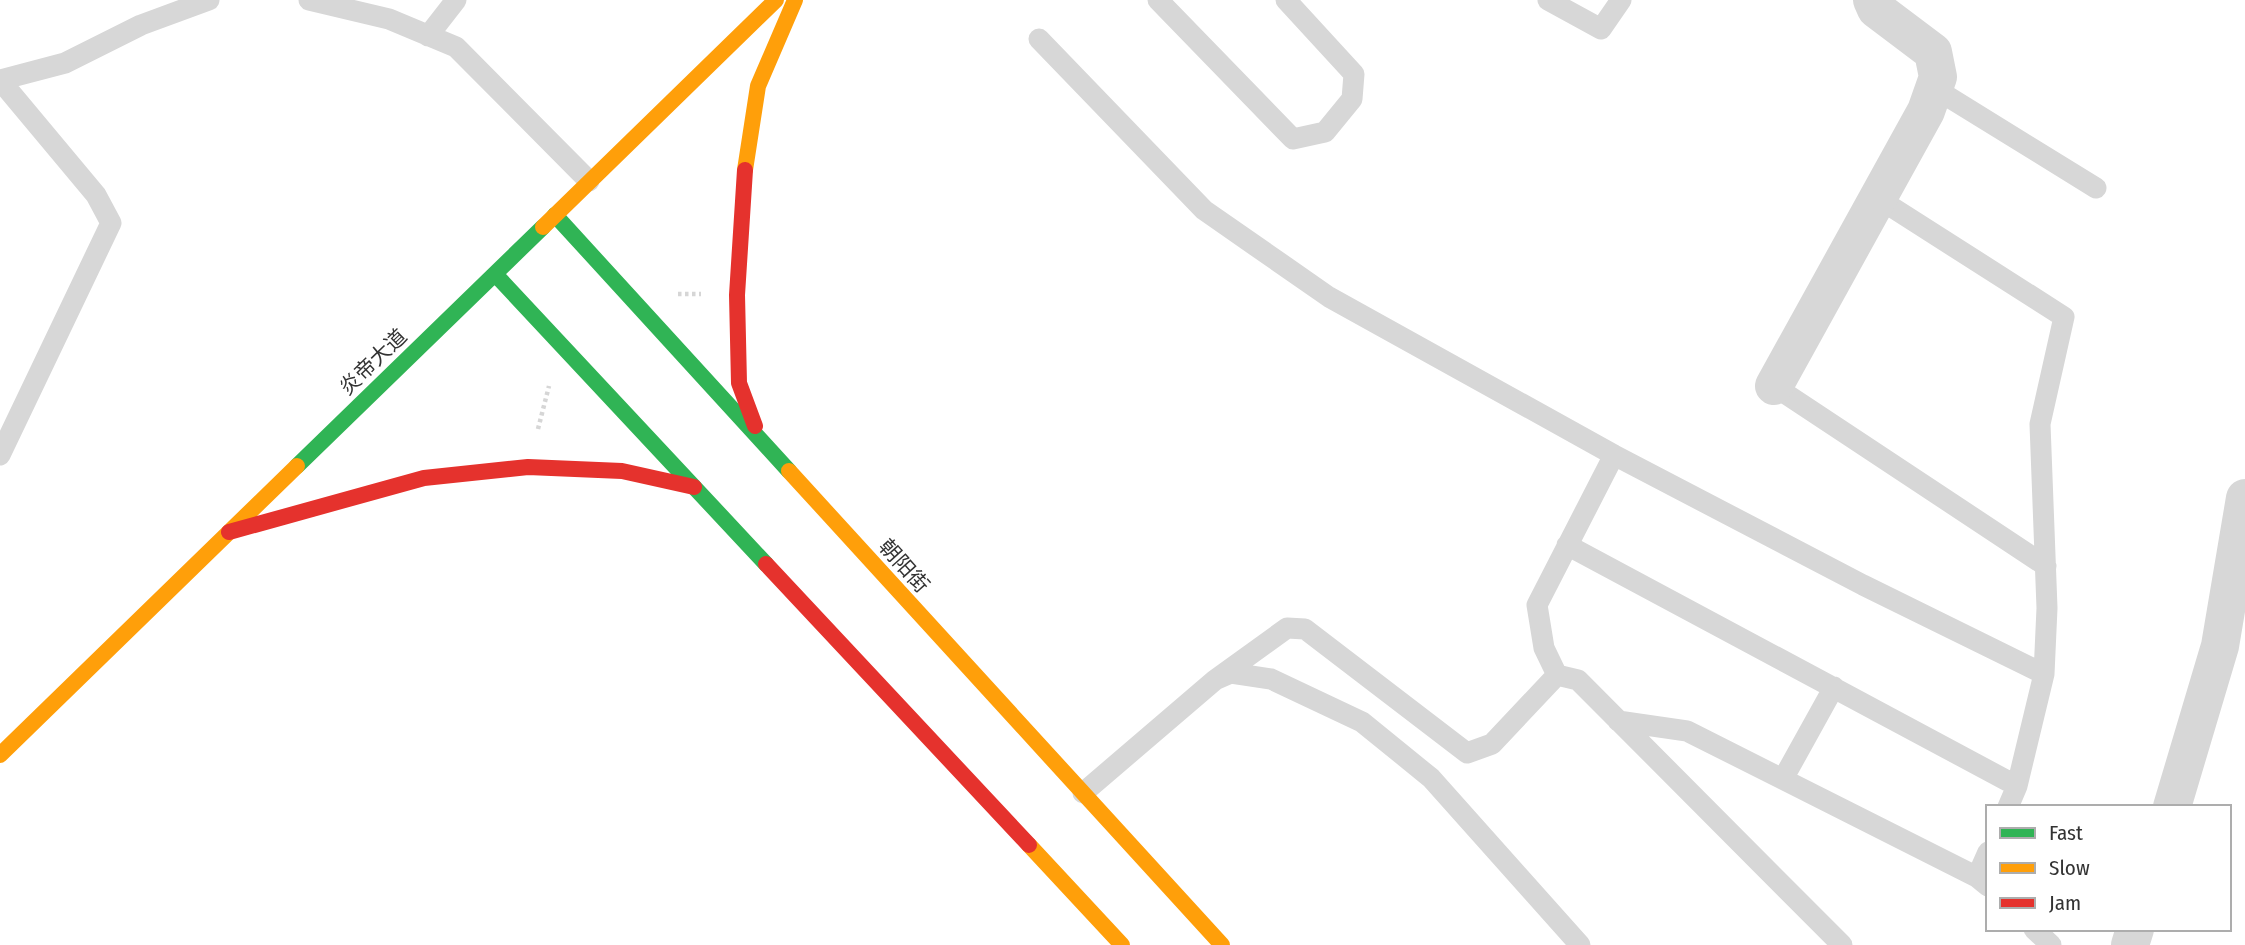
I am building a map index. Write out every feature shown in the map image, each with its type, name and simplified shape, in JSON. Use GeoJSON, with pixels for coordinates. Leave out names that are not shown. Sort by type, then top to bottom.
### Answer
{"type":"FeatureCollection","features":[{"type":"Feature","properties":{"kind":"street","name":"炎帝大道"},"geometry":{"type":"LineString","coordinates":[[0,755],[776,0]]}},
{"type":"Feature","properties":{"kind":"street"},"geometry":{"type":"LineString","coordinates":[[759,438],[739,383],[737,295],[741,194],[758,86],[795,0]]}},
{"type":"Feature","properties":{"kind":"street"},"geometry":{"type":"LineString","coordinates":[[1774,386],[1876,197],[1926,111],[1938,77],[1933,52],[1876,9],[1871,0]]}},
{"type":"Feature","properties":{"kind":"street","name":"朝阳街"},"geometry":{"type":"LineString","coordinates":[[555,215],[1222,945]]}},
{"type":"Feature","properties":{"kind":"street"},"geometry":{"type":"LineString","coordinates":[[495,274],[1122,945]]}},
{"type":"Feature","properties":{"kind":"street"},"geometry":{"type":"LineString","coordinates":[[229,532],[424,478],[528,467],[622,471],[694,486]]}},
{"type":"Feature","properties":{"kind":"street"},"geometry":{"type":"LineString","coordinates":[[2173,805],[2220,646],[2240,565],[2245,498]]}},
{"type":"Feature","properties":{"kind":"lane"},"geometry":{"type":"LineString","coordinates":[[0,455],[111,223],[96,195],[0,80],[65,63],[141,25],[209,0]]}},
{"type":"Feature","properties":{"kind":"lane"},"geometry":{"type":"LineString","coordinates":[[309,0],[389,19],[456,47],[589,181]]}},
{"type":"Feature","properties":{"kind":"lane"},"geometry":{"type":"LineString","coordinates":[[428,36],[456,0]]}},
{"type":"Feature","properties":{"kind":"lane"},"geometry":{"type":"LineString","coordinates":[[1158,0],[1293,139],[1325,132],[1352,99],[1354,74],[1286,0]]}},
{"type":"Feature","properties":{"kind":"lane"},"geometry":{"type":"LineString","coordinates":[[1548,0],[1601,29],[1621,0]]}},
{"type":"Feature","properties":{"kind":"lane"},"geometry":{"type":"LineString","coordinates":[[1039,39],[1204,209],[1329,297],[1614,455],[1863,585],[2044,674]]}},
{"type":"Feature","properties":{"kind":"lane"},"geometry":{"type":"LineString","coordinates":[[1934,88],[2096,188]]}},
{"type":"Feature","properties":{"kind":"lane"},"geometry":{"type":"LineString","coordinates":[[1876,197],[2064,317],[2040,424],[2046,566],[2044,674],[2017,786],[2009,805]]}},
{"type":"Feature","properties":{"kind":"lane"},"geometry":{"type":"LineString","coordinates":[[1774,386],[2046,566]]}},
{"type":"Feature","properties":{"kind":"lane"},"geometry":{"type":"LineString","coordinates":[[1557,675],[1544,648],[1537,605],[1614,455]]}},
{"type":"Feature","properties":{"kind":"lane"},"geometry":{"type":"LineString","coordinates":[[1567,545],[2017,786]]}},
{"type":"Feature","properties":{"kind":"lane"},"geometry":{"type":"LineString","coordinates":[[1083,793],[1215,680],[1287,628],[1305,629],[1467,754],[1492,744],[1557,675]]}},
{"type":"Feature","properties":{"kind":"lane"},"geometry":{"type":"LineString","coordinates":[[1215,680],[1231,673],[1271,679],[1362,722],[1431,778],[1580,945]]}},
{"type":"Feature","properties":{"kind":"lane"},"geometry":{"type":"LineString","coordinates":[[1557,675],[1578,680],[1842,945]]}},
{"type":"Feature","properties":{"kind":"lane"},"geometry":{"type":"LineString","coordinates":[[1783,779],[1835,687]]}},
{"type":"Feature","properties":{"kind":"lane"},"geometry":{"type":"LineString","coordinates":[[1618,721],[1687,731],[1982,881],[1986,862]]}},
{"type":"Feature","properties":{"kind":"lane"},"geometry":{"type":"LineString","coordinates":[[2036,931],[2051,945]]}},
{"type":"Feature","properties":{"kind":"path"},"geometry":{"type":"LineString","coordinates":[[528,467],[560,343]]}},
{"type":"Feature","properties":{"kind":"traffic: fast"},"geometry":{"type":"LineString","coordinates":[[555,215],[789,471]]}},
{"type":"Feature","properties":{"kind":"traffic: fast"},"geometry":{"type":"LineString","coordinates":[[297,466],[543,227]]}},
{"type":"Feature","properties":{"kind":"traffic: fast"},"geometry":{"type":"LineString","coordinates":[[495,274],[766,564]]}},
{"type":"Feature","properties":{"kind":"traffic: slow"},"geometry":{"type":"LineString","coordinates":[[543,227],[776,0]]}},
{"type":"Feature","properties":{"kind":"traffic: slow"},"geometry":{"type":"LineString","coordinates":[[745,170],[758,86],[795,0]]}},
{"type":"Feature","properties":{"kind":"traffic: slow"},"geometry":{"type":"LineString","coordinates":[[0,755],[297,466]]}},
{"type":"Feature","properties":{"kind":"traffic: slow"},"geometry":{"type":"LineString","coordinates":[[789,471],[1222,945]]}},
{"type":"Feature","properties":{"kind":"traffic: slow"},"geometry":{"type":"LineString","coordinates":[[1029,845],[1122,945]]}},
{"type":"Feature","properties":{"kind":"traffic: jam"},"geometry":{"type":"LineString","coordinates":[[745,170],[737,295],[739,383],[755,426]]}},
{"type":"Feature","properties":{"kind":"traffic: jam"},"geometry":{"type":"LineString","coordinates":[[229,532],[424,478],[528,467],[622,471],[694,487]]}},
{"type":"Feature","properties":{"kind":"traffic: jam"},"geometry":{"type":"LineString","coordinates":[[766,564],[1029,845]]}}]}
